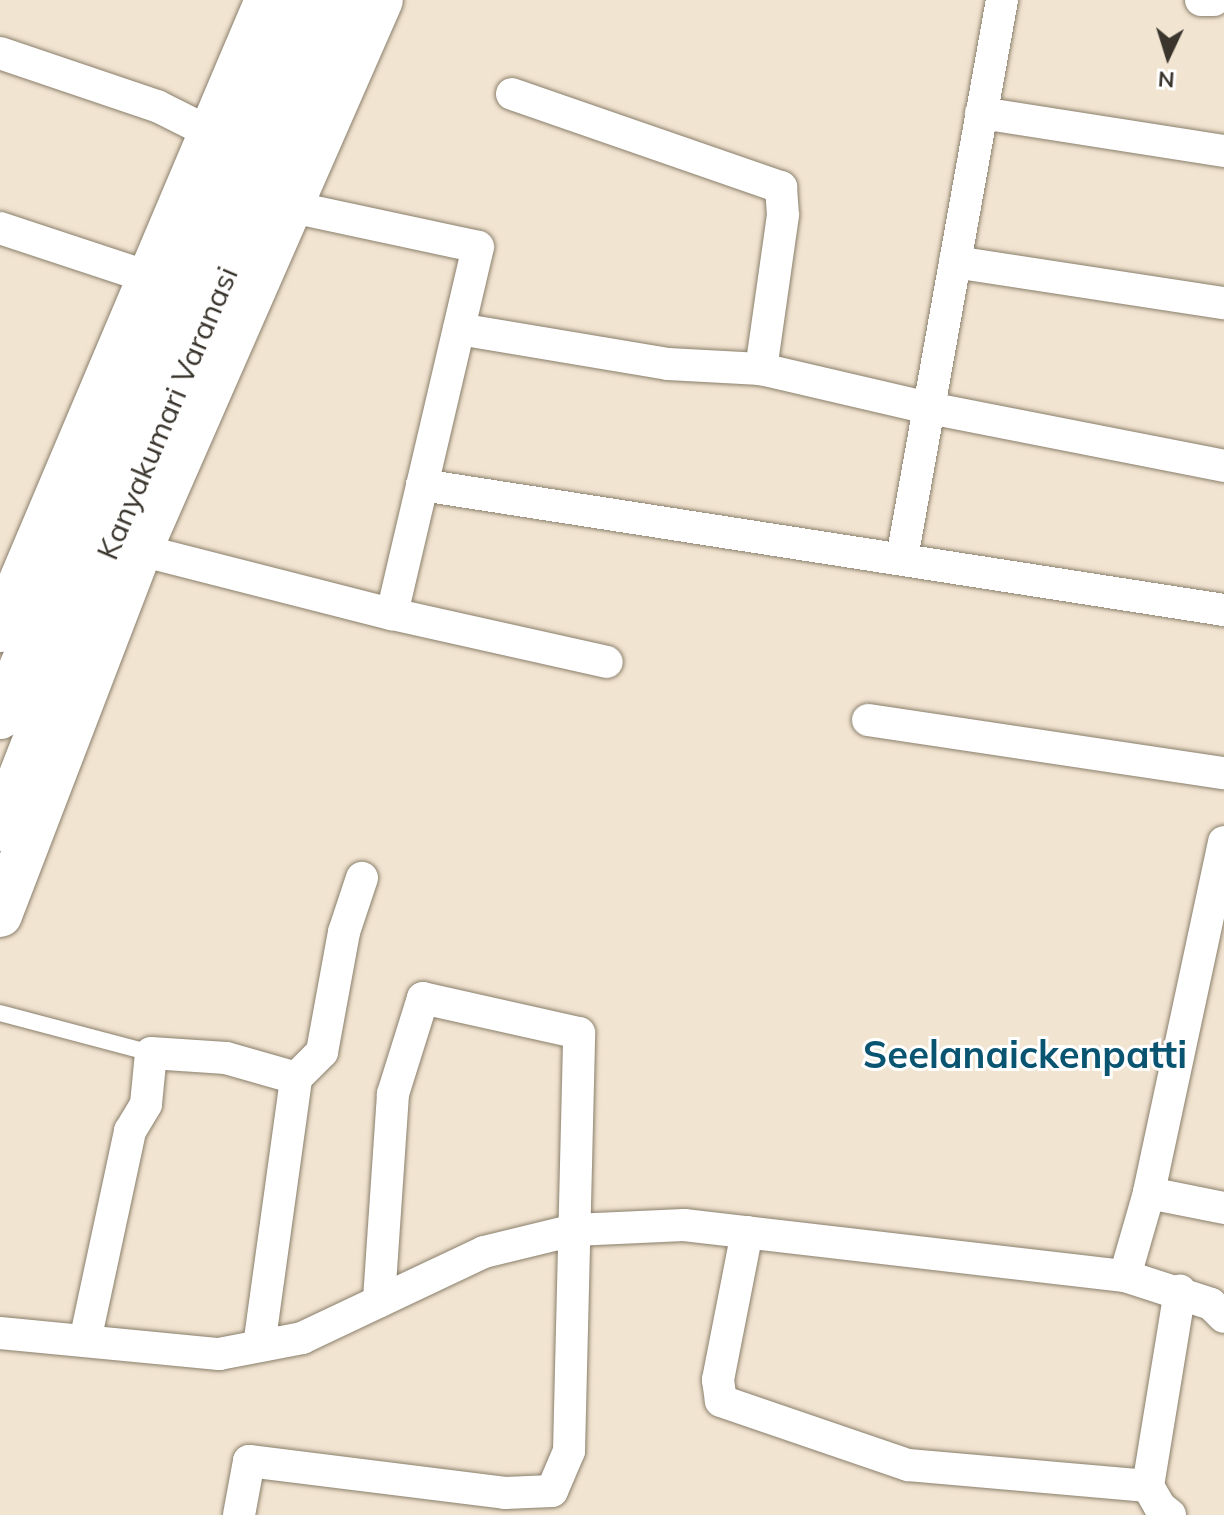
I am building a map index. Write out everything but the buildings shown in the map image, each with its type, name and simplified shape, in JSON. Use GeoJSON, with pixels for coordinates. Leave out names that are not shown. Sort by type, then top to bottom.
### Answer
{"type":"FeatureCollection","features":[{"type":"Feature","properties":{"kind":"main road"},"geometry":{"type":"LineString","coordinates":[[0,630],[267,0]]}},
{"type":"Feature","properties":{"kind":"main road"},"geometry":{"type":"LineString","coordinates":[[0,717],[304,0]]}},
{"type":"Feature","properties":{"kind":"main road","name":"Kanyakumari Varanasi"},"geometry":{"type":"LineString","coordinates":[[0,829],[112,541],[341,0]]}},
{"type":"Feature","properties":{"kind":"main road"},"geometry":{"type":"LineString","coordinates":[[0,915],[140,550],[381,0]]}},
{"type":"Feature","properties":{"kind":"street"},"geometry":{"type":"LineString","coordinates":[[902,558],[1002,0]]}},
{"type":"Feature","properties":{"kind":"street"},"geometry":{"type":"LineString","coordinates":[[1201,0],[1214,0]]}},
{"type":"Feature","properties":{"kind":"street"},"geometry":{"type":"LineString","coordinates":[[0,53],[157,106],[209,132]]}},
{"type":"Feature","properties":{"kind":"street"},"geometry":{"type":"LineString","coordinates":[[512,94],[781,187],[783,215],[761,369]]}},
{"type":"Feature","properties":{"kind":"street"},"geometry":{"type":"LineString","coordinates":[[981,113],[1224,151]]}},
{"type":"Feature","properties":{"kind":"street"},"geometry":{"type":"LineString","coordinates":[[292,207],[478,247],[392,614]]}},
{"type":"Feature","properties":{"kind":"street"},"geometry":{"type":"LineString","coordinates":[[0,228],[148,277]]}},
{"type":"Feature","properties":{"kind":"street"},"geometry":{"type":"LineString","coordinates":[[955,262],[1224,303]]}},
{"type":"Feature","properties":{"kind":"street"},"geometry":{"type":"LineString","coordinates":[[459,329],[668,364],[761,369],[929,408],[1224,466]]}},
{"type":"Feature","properties":{"kind":"street"},"geometry":{"type":"LineString","coordinates":[[422,485],[1224,610]]}},
{"type":"Feature","properties":{"kind":"street"},"geometry":{"type":"LineString","coordinates":[[140,550],[392,614],[607,662]]}},
{"type":"Feature","properties":{"kind":"street"},"geometry":{"type":"LineString","coordinates":[[868,720],[1224,773]]}},
{"type":"Feature","properties":{"kind":"street"},"geometry":{"type":"LineString","coordinates":[[1125,1276],[1149,1193],[1224,842]]}},
{"type":"Feature","properties":{"kind":"street"},"geometry":{"type":"LineString","coordinates":[[259,1346],[296,1078],[322,1052],[344,932],[362,878]]}},
{"type":"Feature","properties":{"kind":"street"},"geometry":{"type":"LineString","coordinates":[[239,1515],[249,1461],[505,1493],[552,1491],[569,1451],[579,1033],[423,998],[393,1094],[379,1302]]}},
{"type":"Feature","properties":{"kind":"street"},"geometry":{"type":"LineString","coordinates":[[85,1341],[130,1131],[146,1104],[151,1053],[226,1058],[296,1078]]}},
{"type":"Feature","properties":{"kind":"street"},"geometry":{"type":"LineString","coordinates":[[1149,1193],[1224,1208]]}},
{"type":"Feature","properties":{"kind":"street"},"geometry":{"type":"LineString","coordinates":[[0,1333],[219,1354],[302,1338],[484,1252],[574,1230],[684,1225],[1125,1276],[1180,1291],[1211,1304],[1224,1317]]}},
{"type":"Feature","properties":{"kind":"street"},"geometry":{"type":"LineString","coordinates":[[747,1232],[718,1380],[721,1401],[908,1465],[1148,1486]]}},
{"type":"Feature","properties":{"kind":"street"},"geometry":{"type":"LineString","coordinates":[[1170,1515],[1160,1507],[1148,1486],[1180,1291]]}},
{"type":"Feature","properties":{"kind":"lane"},"geometry":{"type":"LineString","coordinates":[[0,1013],[151,1053]]}},
{"type":"Feature","properties":{"kind":"district","name":"Seelanaickenpatti"},"geometry":{"type":"Point","coordinates":[1025,1055]}}]}
